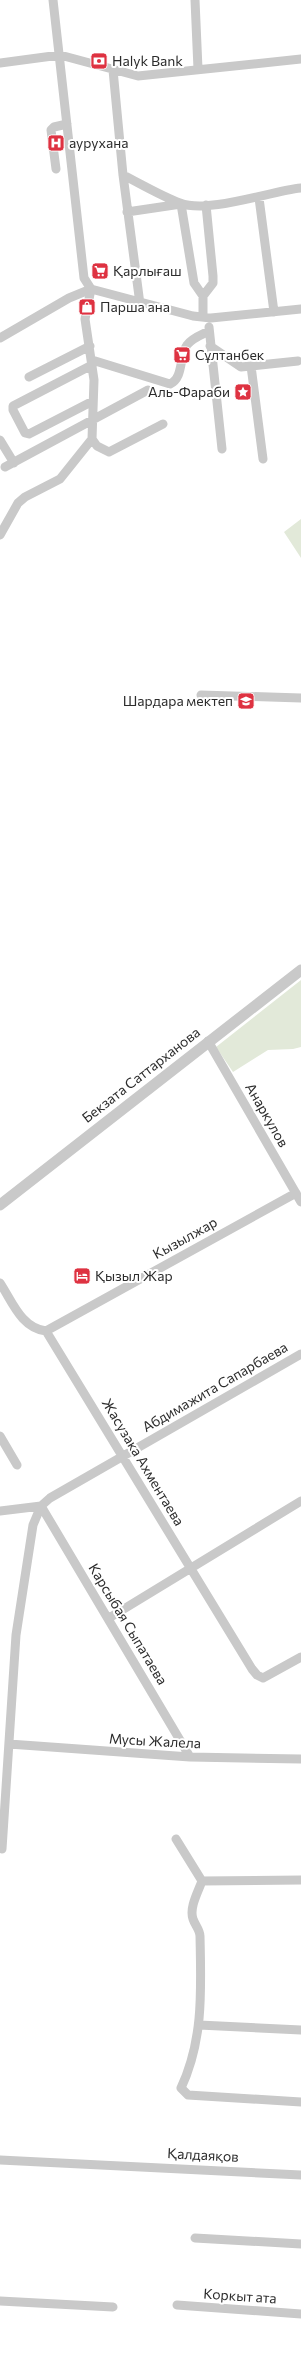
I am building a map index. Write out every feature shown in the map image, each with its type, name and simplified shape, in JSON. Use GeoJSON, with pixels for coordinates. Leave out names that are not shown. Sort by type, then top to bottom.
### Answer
{"type":"FeatureCollection","features":[{"type":"Feature","properties":{"kind":"street"},"geometry":{"type":"LineString","coordinates":[[0,534],[18,503],[24,496],[60,478],[92,438],[92,362],[85,320],[91,289],[84,278],[53,0]]}},
{"type":"Feature","properties":{"kind":"street"},"geometry":{"type":"LineString","coordinates":[[195,0],[198,69]]}},
{"type":"Feature","properties":{"kind":"street"},"geometry":{"type":"LineString","coordinates":[[0,63],[60,55],[138,76],[301,59]]}},
{"type":"Feature","properties":{"kind":"street"},"geometry":{"type":"LineString","coordinates":[[113,70],[127,212],[140,304]]}},
{"type":"Feature","properties":{"kind":"street"},"geometry":{"type":"LineString","coordinates":[[56,169],[51,130],[54,126],[67,124]]}},
{"type":"Feature","properties":{"kind":"street"},"geometry":{"type":"LineString","coordinates":[[123,175],[181,204]]}},
{"type":"Feature","properties":{"kind":"street"},"geometry":{"type":"LineString","coordinates":[[127,212],[181,204],[206,205],[259,198],[301,188]]}},
{"type":"Feature","properties":{"kind":"street"},"geometry":{"type":"LineString","coordinates":[[259,198],[274,312]]}},
{"type":"Feature","properties":{"kind":"street"},"geometry":{"type":"LineString","coordinates":[[181,204],[194,283],[203,296],[207,318],[222,449]]}},
{"type":"Feature","properties":{"kind":"street"},"geometry":{"type":"LineString","coordinates":[[203,296],[213,283],[214,276],[206,205]]}},
{"type":"Feature","properties":{"kind":"street"},"geometry":{"type":"LineString","coordinates":[[0,338],[69,298],[91,289],[140,304],[207,318],[301,309]]}},
{"type":"Feature","properties":{"kind":"street"},"geometry":{"type":"LineString","coordinates":[[93,401],[29,434],[25,433],[13,410],[13,406],[92,362],[170,384],[177,378],[184,349],[188,344],[209,331]]}},
{"type":"Feature","properties":{"kind":"street"},"geometry":{"type":"LineString","coordinates":[[29,377],[90,346]]}},
{"type":"Feature","properties":{"kind":"street"},"geometry":{"type":"LineString","coordinates":[[210,346],[237,365],[251,366],[298,361]]}},
{"type":"Feature","properties":{"kind":"street"},"geometry":{"type":"LineString","coordinates":[[251,366],[263,459]]}},
{"type":"Feature","properties":{"kind":"street"},"geometry":{"type":"LineString","coordinates":[[0,440],[10,465],[148,390]]}},
{"type":"Feature","properties":{"kind":"street"},"geometry":{"type":"LineString","coordinates":[[92,438],[102,450],[109,452],[163,424]]}},
{"type":"Feature","properties":{"kind":"street"},"geometry":{"type":"LineString","coordinates":[[201,695],[301,698]]}},
{"type":"Feature","properties":{"kind":"street","name":"Бекзата Саттарханова"},"geometry":{"type":"LineString","coordinates":[[0,1205],[208,1041],[301,970]]}},
{"type":"Feature","properties":{"kind":"street","name":"Анаркулов"},"geometry":{"type":"LineString","coordinates":[[208,1041],[301,1202]]}},
{"type":"Feature","properties":{"kind":"street","name":"Кызылжар"},"geometry":{"type":"LineString","coordinates":[[46,1331],[296,1193]]}},
{"type":"Feature","properties":{"kind":"street"},"geometry":{"type":"LineString","coordinates":[[0,1283],[25,1323],[36,1330],[46,1331]]}},
{"type":"Feature","properties":{"kind":"street","name":"Жасузака Ахментаева"},"geometry":{"type":"LineString","coordinates":[[46,1331],[124,1456],[252,1669],[257,1675],[263,1678],[301,1657]]}},
{"type":"Feature","properties":{"kind":"street","name":"Абдимажита Сапарбаева"},"geometry":{"type":"LineString","coordinates":[[2,1849],[16,1635],[33,1524],[41,1506],[50,1498],[301,1354]]}},
{"type":"Feature","properties":{"kind":"street"},"geometry":{"type":"LineString","coordinates":[[0,1436],[17,1464]]}},
{"type":"Feature","properties":{"kind":"street"},"geometry":{"type":"LineString","coordinates":[[109,1618],[301,1501]]}},
{"type":"Feature","properties":{"kind":"street","name":"Абдимажита Сапарбаева"},"geometry":{"type":"LineString","coordinates":[[0,1511],[41,1506]]}},
{"type":"Feature","properties":{"kind":"street","name":"Карсыбая Сыпатаева"},"geometry":{"type":"LineString","coordinates":[[41,1506],[109,1618],[190,1757]]}},
{"type":"Feature","properties":{"kind":"street","name":"Мусы Жалела"},"geometry":{"type":"LineString","coordinates":[[9,1744],[190,1757],[301,1758]]}},
{"type":"Feature","properties":{"kind":"street"},"geometry":{"type":"LineString","coordinates":[[176,1839],[202,1881],[192,1913],[200,1933],[202,2002],[196,2045],[181,2088],[183,2092],[188,2095],[301,2102]]}},
{"type":"Feature","properties":{"kind":"street"},"geometry":{"type":"LineString","coordinates":[[202,1881],[301,1880]]}},
{"type":"Feature","properties":{"kind":"street"},"geometry":{"type":"LineString","coordinates":[[199,2025],[301,2030]]}},
{"type":"Feature","properties":{"kind":"street","name":"Қалдаяқов"},"geometry":{"type":"LineString","coordinates":[[0,2160],[301,2175]]}},
{"type":"Feature","properties":{"kind":"street"},"geometry":{"type":"LineString","coordinates":[[195,2238],[301,2244]]}},
{"type":"Feature","properties":{"kind":"street"},"geometry":{"type":"LineString","coordinates":[[0,2301],[113,2307]]}},
{"type":"Feature","properties":{"kind":"street","name":"Коркыт ата"},"geometry":{"type":"LineString","coordinates":[[177,2305],[301,2314]]}},
{"type":"Feature","properties":{"kind":"green space"},"geometry":{"type":"Polygon","coordinates":[[[301,519],[301,558],[284,532],[301,519]]]}},
{"type":"Feature","properties":{"kind":"green space"},"geometry":{"type":"Polygon","coordinates":[[[301,980],[301,1047],[293,1049],[268,1050],[233,1072],[216,1047],[301,980]]]}},
{"type":"Feature","properties":{"kind":"place","name":"Halyk Bank"},"geometry":{"type":"Point","coordinates":[99,61]}},
{"type":"Feature","properties":{"kind":"place","name":"аурухана"},"geometry":{"type":"Point","coordinates":[56,143]}},
{"type":"Feature","properties":{"kind":"place","name":"Қарлығаш"},"geometry":{"type":"Point","coordinates":[100,271]}},
{"type":"Feature","properties":{"kind":"place","name":"Парша ана"},"geometry":{"type":"Point","coordinates":[87,307]}},
{"type":"Feature","properties":{"kind":"place","name":"Сұлтанбек"},"geometry":{"type":"Point","coordinates":[182,355]}},
{"type":"Feature","properties":{"kind":"place","name":"Аль-Фараби"},"geometry":{"type":"Point","coordinates":[243,392]}},
{"type":"Feature","properties":{"kind":"place","name":"Шардара мектеп"},"geometry":{"type":"Point","coordinates":[246,701]}},
{"type":"Feature","properties":{"kind":"place","name":"Қызыл Жар"},"geometry":{"type":"Point","coordinates":[82,1276]}}]}
